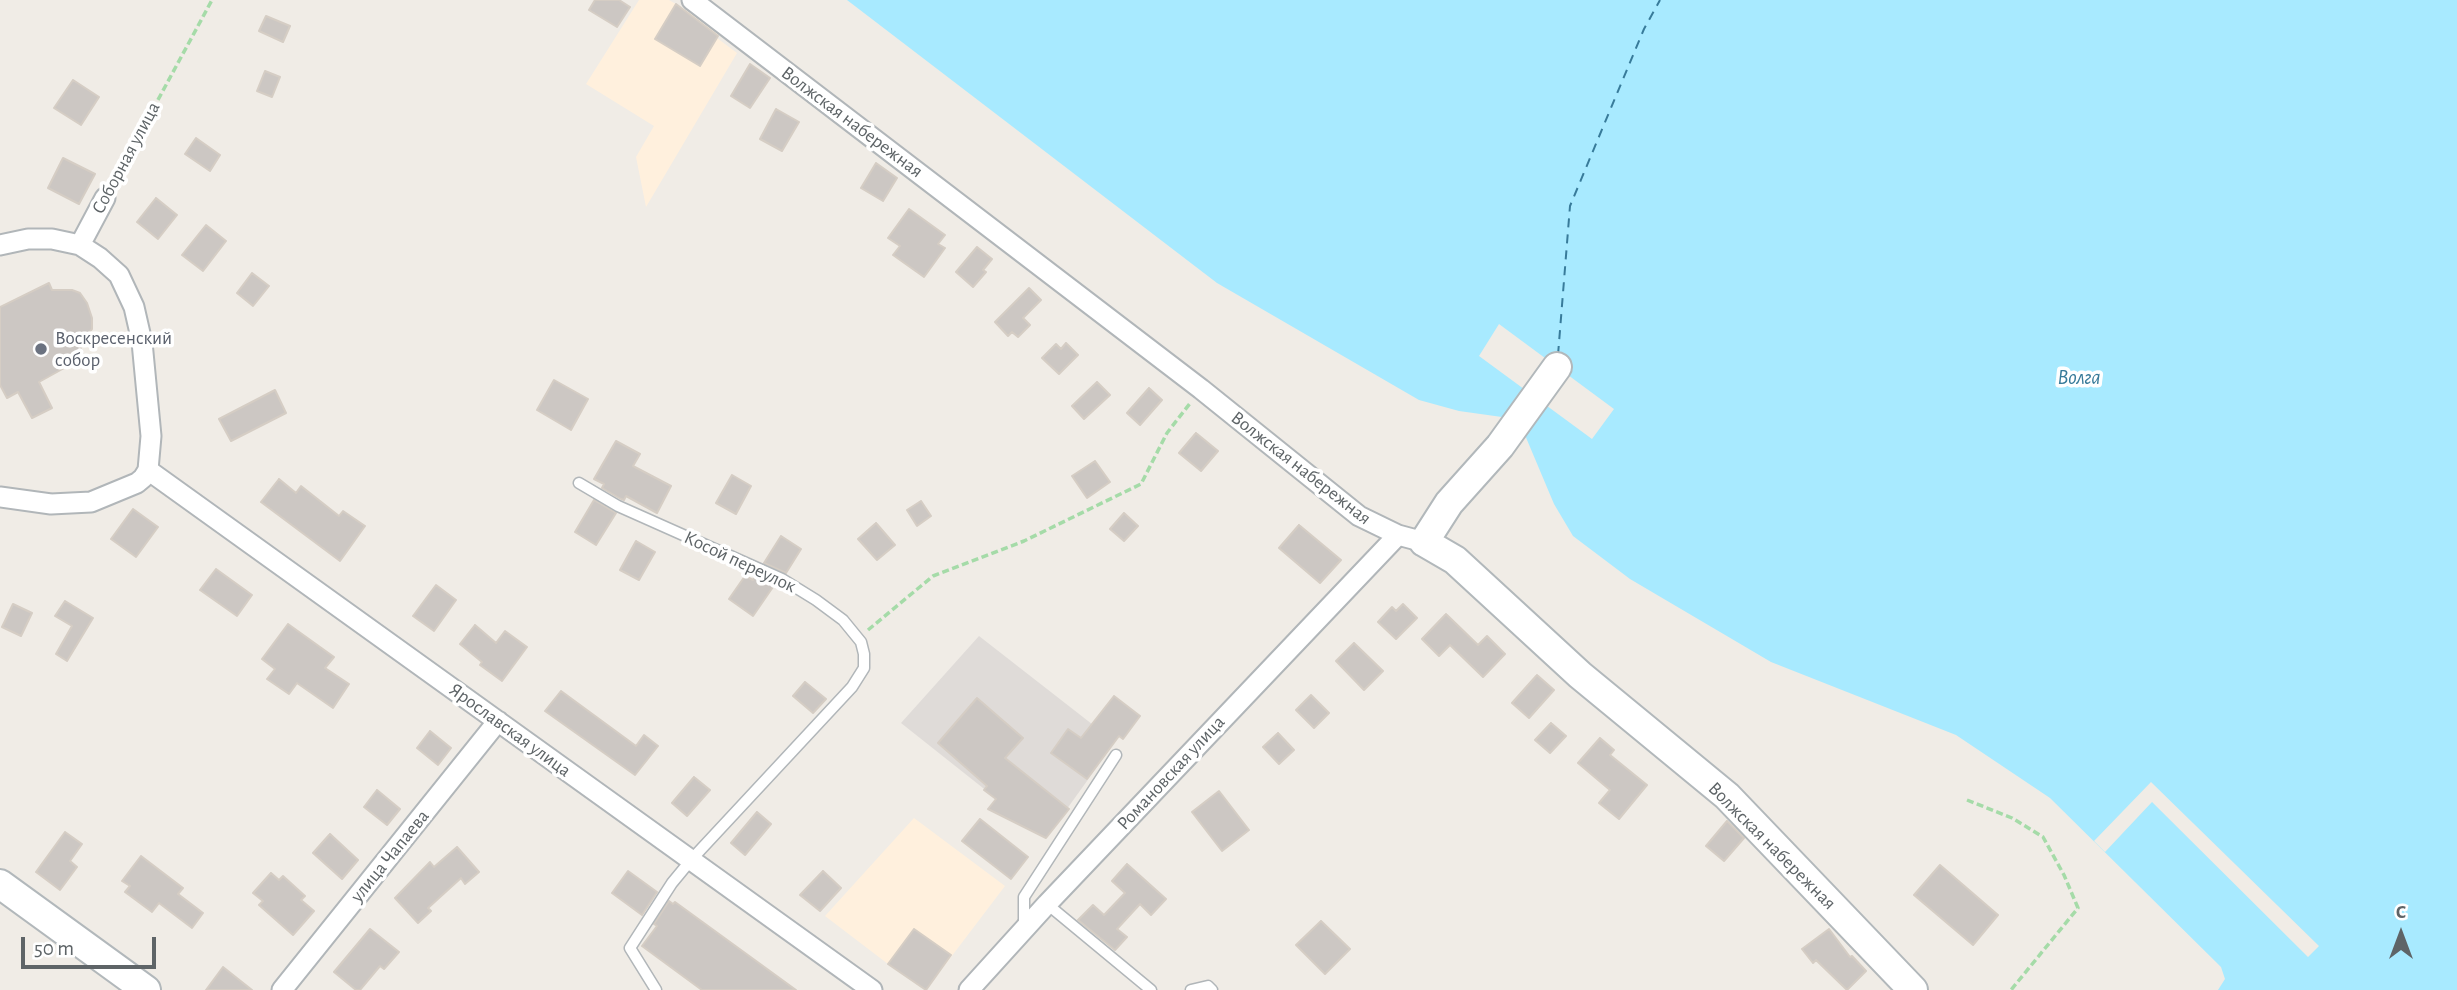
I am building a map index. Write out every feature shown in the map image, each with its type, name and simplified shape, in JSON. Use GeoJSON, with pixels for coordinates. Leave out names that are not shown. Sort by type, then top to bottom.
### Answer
{"type":"FeatureCollection","features":[{"type":"Feature","properties":{"kind":"street","name":"Волжская набережная"},"geometry":{"type":"LineString","coordinates":[[692,0],[1201,390],[1359,516],[1455,560],[1580,675],[1727,796],[1913,990]]}},
{"type":"Feature","properties":{"kind":"street","name":"Соборная улица"},"geometry":{"type":"LineString","coordinates":[[80,245],[105,198]]}},
{"type":"Feature","properties":{"kind":"street"},"geometry":{"type":"LineString","coordinates":[[0,245],[28,239],[52,239],[80,245],[119,275],[134,307],[142,342],[151,449],[144,478],[91,502],[51,504],[0,497]]}},
{"type":"Feature","properties":{"kind":"street"},"geometry":{"type":"LineString","coordinates":[[1411,538],[1449,503],[1500,446],[1557,367]]}},
{"type":"Feature","properties":{"kind":"street","name":"Ярославская улица"},"geometry":{"type":"LineString","coordinates":[[148,470],[872,990]]}},
{"type":"Feature","properties":{"kind":"street","name":"Романовская улица"},"geometry":{"type":"LineString","coordinates":[[969,990],[1051,899],[1295,642],[1377,560],[1411,538]]}},
{"type":"Feature","properties":{"kind":"street","name":"улица Чапаева"},"geometry":{"type":"LineString","coordinates":[[282,990],[498,721]]}},
{"type":"Feature","properties":{"kind":"street"},"geometry":{"type":"LineString","coordinates":[[0,884],[146,990]]}},
{"type":"Feature","properties":{"kind":"lane","name":"Косой переулок"},"geometry":{"type":"LineString","coordinates":[[579,483],[618,506],[782,579],[843,620],[858,638]]}},
{"type":"Feature","properties":{"kind":"lane"},"geometry":{"type":"LineString","coordinates":[[656,990],[630,948],[672,883],[691,860],[852,687],[863,668],[864,654],[858,638]]}},
{"type":"Feature","properties":{"kind":"lane"},"geometry":{"type":"LineString","coordinates":[[1024,929],[1024,897],[1116,755]]}},
{"type":"Feature","properties":{"kind":"lane"},"geometry":{"type":"LineString","coordinates":[[1051,899],[1151,990]]}},
{"type":"Feature","properties":{"kind":"lane"},"geometry":{"type":"LineString","coordinates":[[1191,990],[1208,986],[1212,990]]}},
{"type":"Feature","properties":{"kind":"path","name":"Соборная улица"},"geometry":{"type":"LineString","coordinates":[[105,198],[212,0]]}},
{"type":"Feature","properties":{"kind":"path"},"geometry":{"type":"LineString","coordinates":[[858,638],[933,576],[1024,541],[1097,508],[1141,484],[1167,433],[1201,390]]}},
{"type":"Feature","properties":{"kind":"path"},"geometry":{"type":"LineString","coordinates":[[1967,800],[2011,818],[2043,837],[2078,908],[2011,990]]}},
{"type":"Feature","properties":{"kind":"shaded area"},"geometry":{"type":"Polygon","coordinates":[[[639,0],[669,0],[721,31],[717,38],[737,53],[646,207],[636,157],[654,126],[586,84],[639,0]]]}},
{"type":"Feature","properties":{"kind":"shaded area"},"geometry":{"type":"Polygon","coordinates":[[[979,636],[1115,742],[1046,838],[901,723],[979,636]]]}},
{"type":"Feature","properties":{"kind":"shaded area"},"geometry":{"type":"Polygon","coordinates":[[[914,818],[1005,886],[926,990],[825,916],[914,818]]]}},
{"type":"Feature","properties":{"kind":"water","name":"Волга"},"geometry":{"type":"Polygon","coordinates":[[[847,0],[2457,0],[2457,990],[2218,990],[2225,979],[2221,967],[2050,798],[1956,735],[1771,662],[1630,579],[1573,536],[1554,504],[1522,428],[1509,418],[1459,411],[1419,400],[1217,283],[847,0]]]}},
{"type":"Feature","properties":{"kind":"pier"},"geometry":{"type":"Polygon","coordinates":[[[1499,324],[1614,409],[1592,439],[1479,356],[1499,324]]]}},
{"type":"Feature","properties":{"kind":"pier"},"geometry":{"type":"Polygon","coordinates":[[[2151,782],[2319,946],[2308,957],[2152,802],[2105,852],[2094,841],[2151,782]]]}},
{"type":"Feature","properties":{"kind":"building"},"geometry":{"type":"Polygon","coordinates":[[[595,0],[619,0],[630,7],[617,27],[589,10],[595,0]]]}},
{"type":"Feature","properties":{"kind":"building"},"geometry":{"type":"Polygon","coordinates":[[[676,4],[718,36],[700,66],[655,39],[676,4]]]}},
{"type":"Feature","properties":{"kind":"building"},"geometry":{"type":"Polygon","coordinates":[[[266,16],[290,26],[283,42],[259,31],[266,16]]]}},
{"type":"Feature","properties":{"kind":"building"},"geometry":{"type":"Polygon","coordinates":[[[750,64],[770,78],[750,108],[731,96],[750,64]]]}},
{"type":"Feature","properties":{"kind":"building"},"geometry":{"type":"Polygon","coordinates":[[[265,71],[280,77],[272,97],[257,91],[265,71]]]}},
{"type":"Feature","properties":{"kind":"building"},"geometry":{"type":"Polygon","coordinates":[[[73,80],[99,97],[81,125],[54,108],[73,80]]]}},
{"type":"Feature","properties":{"kind":"building"},"geometry":{"type":"Polygon","coordinates":[[[776,109],[799,122],[782,151],[760,139],[776,109]]]}},
{"type":"Feature","properties":{"kind":"building"},"geometry":{"type":"Polygon","coordinates":[[[196,138],[220,155],[210,171],[185,154],[196,138]]]}},
{"type":"Feature","properties":{"kind":"building"},"geometry":{"type":"Polygon","coordinates":[[[63,158],[95,174],[79,204],[48,188],[63,158]]]}},
{"type":"Feature","properties":{"kind":"building"},"geometry":{"type":"Polygon","coordinates":[[[876,163],[897,178],[883,201],[861,188],[876,163]]]}},
{"type":"Feature","properties":{"kind":"building"},"geometry":{"type":"Polygon","coordinates":[[[156,198],[177,215],[158,239],[137,222],[156,198]]]}},
{"type":"Feature","properties":{"kind":"building"},"geometry":{"type":"Polygon","coordinates":[[[909,209],[945,235],[938,244],[945,248],[924,277],[893,255],[900,246],[888,238],[909,209]]]}},
{"type":"Feature","properties":{"kind":"building"},"geometry":{"type":"Polygon","coordinates":[[[206,225],[226,241],[203,271],[182,255],[206,225]]]}},
{"type":"Feature","properties":{"kind":"building"},"geometry":{"type":"Polygon","coordinates":[[[977,247],[992,259],[983,270],[986,272],[973,287],[956,272],[977,247]]]}},
{"type":"Feature","properties":{"kind":"building"},"geometry":{"type":"Polygon","coordinates":[[[252,273],[269,286],[253,306],[237,293],[252,273]]]}},
{"type":"Feature","properties":{"kind":"building","name":"Воскресенский собор"},"geometry":{"type":"Polygon","coordinates":[[[49,283],[52,290],[72,290],[80,293],[92,318],[92,329],[79,344],[84,357],[39,382],[52,408],[32,418],[18,392],[7,398],[0,385],[0,307],[49,283]]]}},
{"type":"Feature","properties":{"kind":"building"},"geometry":{"type":"Polygon","coordinates":[[[1029,288],[1041,300],[1023,318],[1030,325],[1018,337],[1012,332],[1008,336],[995,322],[1029,288]]]}},
{"type":"Feature","properties":{"kind":"building"},"geometry":{"type":"Polygon","coordinates":[[[1066,343],[1078,355],[1059,374],[1042,358],[1056,344],[1061,349],[1066,343]]]}},
{"type":"Feature","properties":{"kind":"building"},"geometry":{"type":"Polygon","coordinates":[[[554,380],[588,399],[571,430],[537,410],[554,380]]]}},
{"type":"Feature","properties":{"kind":"building"},"geometry":{"type":"Polygon","coordinates":[[[1097,382],[1110,395],[1084,419],[1072,406],[1097,382]]]}},
{"type":"Feature","properties":{"kind":"building"},"geometry":{"type":"Polygon","coordinates":[[[1149,388],[1162,400],[1140,425],[1127,413],[1149,388]]]}},
{"type":"Feature","properties":{"kind":"building"},"geometry":{"type":"Polygon","coordinates":[[[275,390],[286,413],[231,441],[219,419],[275,390]]]}},
{"type":"Feature","properties":{"kind":"building"},"geometry":{"type":"Polygon","coordinates":[[[1196,433],[1218,451],[1201,471],[1179,453],[1196,433]]]}},
{"type":"Feature","properties":{"kind":"building"},"geometry":{"type":"Polygon","coordinates":[[[616,441],[640,454],[633,466],[671,486],[657,513],[626,496],[624,500],[621,499],[602,488],[604,484],[594,479],[616,441]]]}},
{"type":"Feature","properties":{"kind":"building"},"geometry":{"type":"Polygon","coordinates":[[[1095,461],[1110,482],[1087,498],[1072,476],[1095,461]]]}},
{"type":"Feature","properties":{"kind":"building"},"geometry":{"type":"Polygon","coordinates":[[[732,475],[751,486],[736,514],[716,503],[732,475]]]}},
{"type":"Feature","properties":{"kind":"building"},"geometry":{"type":"Polygon","coordinates":[[[279,479],[296,493],[301,486],[339,516],[343,511],[365,526],[340,561],[261,502],[279,479]]]}},
{"type":"Feature","properties":{"kind":"building"},"geometry":{"type":"Polygon","coordinates":[[[594,500],[616,513],[596,545],[575,532],[594,500]]]}},
{"type":"Feature","properties":{"kind":"building"},"geometry":{"type":"Polygon","coordinates":[[[921,501],[931,516],[917,526],[907,510],[921,501]]]}},
{"type":"Feature","properties":{"kind":"building"},"geometry":{"type":"Polygon","coordinates":[[[133,509],[158,527],[136,557],[111,539],[133,509]]]}},
{"type":"Feature","properties":{"kind":"building"},"geometry":{"type":"Polygon","coordinates":[[[1124,513],[1138,526],[1124,541],[1110,529],[1124,513]]]}},
{"type":"Feature","properties":{"kind":"building"},"geometry":{"type":"Polygon","coordinates":[[[876,523],[895,545],[877,560],[858,539],[876,523]]]}},
{"type":"Feature","properties":{"kind":"building"},"geometry":{"type":"Polygon","coordinates":[[[1299,525],[1341,560],[1320,583],[1279,548],[1299,525]]]}},
{"type":"Feature","properties":{"kind":"building"},"geometry":{"type":"Polygon","coordinates":[[[781,536],[801,549],[786,573],[764,563],[781,536]]]}},
{"type":"Feature","properties":{"kind":"building"},"geometry":{"type":"Polygon","coordinates":[[[636,541],[655,552],[639,580],[620,570],[636,541]]]}},
{"type":"Feature","properties":{"kind":"building"},"geometry":{"type":"Polygon","coordinates":[[[216,569],[252,595],[237,616],[200,590],[216,569]]]}},
{"type":"Feature","properties":{"kind":"building"},"geometry":{"type":"Polygon","coordinates":[[[756,575],[775,584],[753,616],[729,599],[745,576],[753,580],[756,575]]]}},
{"type":"Feature","properties":{"kind":"building"},"geometry":{"type":"Polygon","coordinates":[[[436,585],[456,600],[434,631],[413,616],[436,585]]]}},
{"type":"Feature","properties":{"kind":"building"},"geometry":{"type":"Polygon","coordinates":[[[65,601],[93,618],[67,661],[56,654],[72,626],[55,616],[65,601]]]}},
{"type":"Feature","properties":{"kind":"building"},"geometry":{"type":"Polygon","coordinates":[[[13,604],[32,613],[21,636],[2,627],[13,604]]]}},
{"type":"Feature","properties":{"kind":"building"},"geometry":{"type":"Polygon","coordinates":[[[1403,604],[1417,618],[1396,639],[1378,622],[1392,607],[1396,611],[1403,604]]]}},
{"type":"Feature","properties":{"kind":"building"},"geometry":{"type":"Polygon","coordinates":[[[1446,614],[1478,645],[1487,636],[1505,654],[1483,677],[1450,645],[1439,656],[1422,639],[1446,614]]]}},
{"type":"Feature","properties":{"kind":"building"},"geometry":{"type":"Polygon","coordinates":[[[288,624],[334,657],[325,668],[349,684],[333,708],[297,683],[289,694],[267,679],[275,669],[262,659],[288,624]]]}},
{"type":"Feature","properties":{"kind":"building"},"geometry":{"type":"Polygon","coordinates":[[[475,625],[496,643],[505,631],[527,647],[502,681],[480,665],[482,662],[460,644],[475,625]]]}},
{"type":"Feature","properties":{"kind":"building"},"geometry":{"type":"Polygon","coordinates":[[[1354,643],[1383,671],[1364,690],[1336,661],[1354,643]]]}},
{"type":"Feature","properties":{"kind":"building"},"geometry":{"type":"Polygon","coordinates":[[[1537,675],[1554,690],[1529,718],[1512,703],[1537,675]]]}},
{"type":"Feature","properties":{"kind":"building"},"geometry":{"type":"Polygon","coordinates":[[[805,682],[826,699],[813,713],[793,696],[805,682]]]}},
{"type":"Feature","properties":{"kind":"building"},"geometry":{"type":"Polygon","coordinates":[[[561,691],[636,746],[644,735],[658,746],[635,775],[545,711],[561,691]]]}},
{"type":"Feature","properties":{"kind":"building"},"geometry":{"type":"Polygon","coordinates":[[[1311,695],[1329,713],[1314,728],[1296,710],[1311,695]]]}},
{"type":"Feature","properties":{"kind":"building"},"geometry":{"type":"Polygon","coordinates":[[[1114,696],[1140,716],[1123,739],[1119,736],[1087,779],[1051,753],[1068,729],[1081,738],[1114,696]]]}},
{"type":"Feature","properties":{"kind":"building"},"geometry":{"type":"Polygon","coordinates":[[[977,698],[1023,738],[1005,758],[1069,809],[1046,838],[988,809],[996,799],[984,790],[987,786],[938,743],[977,698]]]}},
{"type":"Feature","properties":{"kind":"building"},"geometry":{"type":"Polygon","coordinates":[[[1551,723],[1566,736],[1550,753],[1535,740],[1551,723]]]}},
{"type":"Feature","properties":{"kind":"building"},"geometry":{"type":"Polygon","coordinates":[[[430,731],[451,748],[438,765],[417,748],[430,731]]]}},
{"type":"Feature","properties":{"kind":"building"},"geometry":{"type":"Polygon","coordinates":[[[1278,733],[1294,750],[1279,764],[1263,747],[1278,733]]]}},
{"type":"Feature","properties":{"kind":"building"},"geometry":{"type":"Polygon","coordinates":[[[1600,738],[1614,750],[1610,755],[1647,785],[1619,819],[1599,803],[1610,790],[1578,763],[1600,738]]]}},
{"type":"Feature","properties":{"kind":"building"},"geometry":{"type":"Polygon","coordinates":[[[694,777],[710,790],[687,816],[672,803],[694,777]]]}},
{"type":"Feature","properties":{"kind":"building"},"geometry":{"type":"Polygon","coordinates":[[[377,790],[400,809],[387,825],[364,807],[377,790]]]}},
{"type":"Feature","properties":{"kind":"building"},"geometry":{"type":"Polygon","coordinates":[[[1219,791],[1249,830],[1222,851],[1192,812],[1219,791]]]}},
{"type":"Feature","properties":{"kind":"building"},"geometry":{"type":"Polygon","coordinates":[[[757,812],[771,824],[745,855],[731,843],[757,812]]]}},
{"type":"Feature","properties":{"kind":"building"},"geometry":{"type":"Polygon","coordinates":[[[980,819],[1028,857],[1011,879],[962,841],[980,819]]]}},
{"type":"Feature","properties":{"kind":"building"},"geometry":{"type":"Polygon","coordinates":[[[1727,821],[1744,838],[1724,861],[1706,846],[1727,821]]]}},
{"type":"Feature","properties":{"kind":"building"},"geometry":{"type":"Polygon","coordinates":[[[65,832],[82,844],[70,861],[77,867],[60,890],[36,872],[65,832]]]}},
{"type":"Feature","properties":{"kind":"building"},"geometry":{"type":"Polygon","coordinates":[[[330,834],[358,860],[342,879],[313,853],[330,834]]]}},
{"type":"Feature","properties":{"kind":"building"},"geometry":{"type":"Polygon","coordinates":[[[457,847],[479,872],[465,884],[461,878],[428,908],[431,911],[418,923],[395,898],[430,862],[434,867],[457,847]]]}},
{"type":"Feature","properties":{"kind":"building"},"geometry":{"type":"Polygon","coordinates":[[[141,856],[183,888],[178,894],[203,913],[192,928],[159,903],[152,912],[125,892],[130,886],[122,881],[141,856]]]}},
{"type":"Feature","properties":{"kind":"building"},"geometry":{"type":"Polygon","coordinates":[[[1127,864],[1166,899],[1151,915],[1140,904],[1117,929],[1127,937],[1115,950],[1078,920],[1093,905],[1104,915],[1125,893],[1112,881],[1127,864]]]}},
{"type":"Feature","properties":{"kind":"building"},"geometry":{"type":"Polygon","coordinates":[[[1940,865],[1998,915],[1973,945],[1914,895],[1940,865]]]}},
{"type":"Feature","properties":{"kind":"building"},"geometry":{"type":"Polygon","coordinates":[[[628,871],[657,892],[642,915],[612,893],[628,871]]]}},
{"type":"Feature","properties":{"kind":"building"},"geometry":{"type":"Polygon","coordinates":[[[823,871],[841,888],[820,911],[800,895],[823,871]]]}},
{"type":"Feature","properties":{"kind":"building"},"geometry":{"type":"Polygon","coordinates":[[[271,873],[279,880],[283,876],[305,896],[301,900],[314,911],[293,935],[259,905],[263,901],[253,893],[271,873]]]}},
{"type":"Feature","properties":{"kind":"building"},"geometry":{"type":"Polygon","coordinates":[[[669,901],[673,904],[675,902],[796,990],[702,990],[642,946],[657,926],[654,924],[669,901]]]}},
{"type":"Feature","properties":{"kind":"building"},"geometry":{"type":"Polygon","coordinates":[[[1321,921],[1350,949],[1325,974],[1296,945],[1321,921]]]}},
{"type":"Feature","properties":{"kind":"building"},"geometry":{"type":"Polygon","coordinates":[[[370,929],[399,952],[384,969],[380,966],[360,990],[356,990],[334,972],[370,929]]]}},
{"type":"Feature","properties":{"kind":"building"},"geometry":{"type":"Polygon","coordinates":[[[914,929],[951,955],[926,990],[888,964],[914,929]]]}},
{"type":"Feature","properties":{"kind":"building"},"geometry":{"type":"Polygon","coordinates":[[[1829,929],[1850,957],[1866,971],[1847,990],[1816,960],[1813,963],[1802,949],[1829,929]]]}},
{"type":"Feature","properties":{"kind":"building"},"geometry":{"type":"Polygon","coordinates":[[[223,967],[252,990],[206,990],[223,967]]]}},
{"type":"Feature","properties":{"kind":"ferry route"},"geometry":{"type":"LineString","coordinates":[[1558,355],[1570,206],[1644,29],[1660,0]]}},
{"type":"Feature","properties":{"kind":"place","name":"Воскресенский собор"},"geometry":{"type":"Point","coordinates":[41,349]}}]}
